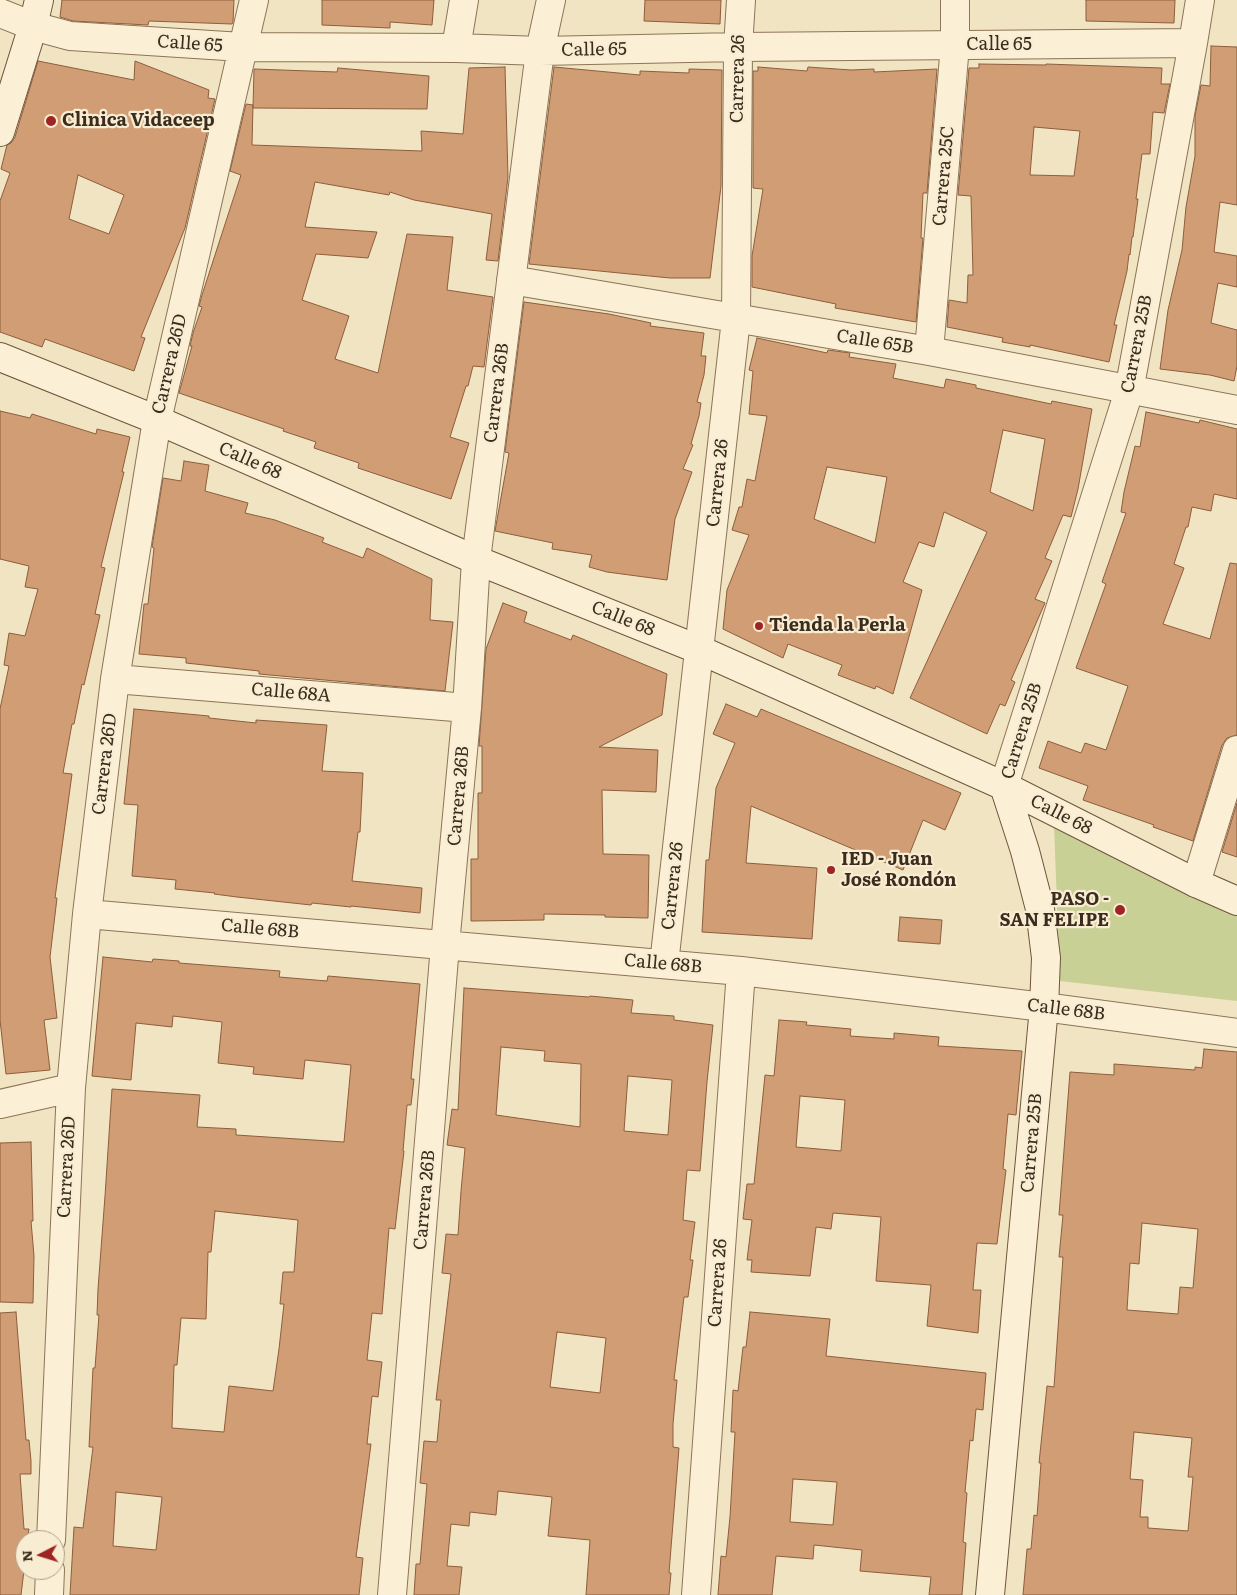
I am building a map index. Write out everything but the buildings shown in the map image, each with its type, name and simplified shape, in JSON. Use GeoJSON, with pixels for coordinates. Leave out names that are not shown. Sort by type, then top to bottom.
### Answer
{"type":"FeatureCollection","features":[{"type":"Feature","properties":{"kind":"street"},"geometry":{"type":"LineString","coordinates":[[0,132],[33,26],[39,0]]}},
{"type":"Feature","properties":{"kind":"street","name":"Carrera 26D"},"geometry":{"type":"LineString","coordinates":[[51,1530],[71,1088],[88,914],[115,679],[157,420],[254,0]]}},
{"type":"Feature","properties":{"kind":"street"},"geometry":{"type":"LineString","coordinates":[[456,48],[464,0]]}},
{"type":"Feature","properties":{"kind":"street","name":"Carrera 26B"},"geometry":{"type":"LineString","coordinates":[[392,1595],[445,945],[467,708],[476,560],[540,51],[551,0]]}},
{"type":"Feature","properties":{"kind":"street","name":"Carrera 26"},"geometry":{"type":"LineString","coordinates":[[664,964],[736,319],[738,47],[741,0]]}},
{"type":"Feature","properties":{"kind":"street","name":"Carrera 25C"},"geometry":{"type":"LineString","coordinates":[[929,352],[955,45],[955,0]]}},
{"type":"Feature","properties":{"kind":"street","name":"Carrera 25B"},"geometry":{"type":"LineString","coordinates":[[990,1595],[1044,1007],[1046,958],[1040,909],[1025,851],[1004,786],[1129,391],[1200,0]]}},
{"type":"Feature","properties":{"kind":"street","name":"Calle 65"},"geometry":{"type":"LineString","coordinates":[[0,13],[33,26],[70,36],[242,47],[456,48],[540,51],[738,47],[1193,44]]}},
{"type":"Feature","properties":{"kind":"street","name":"Calle 65B"},"geometry":{"type":"LineString","coordinates":[[511,280],[929,352],[1237,410]]}},
{"type":"Feature","properties":{"kind":"street","name":"Calle 68"},"geometry":{"type":"LineString","coordinates":[[0,357],[157,420],[476,560],[700,650],[1004,786],[1196,883],[1237,901]]}},
{"type":"Feature","properties":{"kind":"street","name":"Calle 68A"},"geometry":{"type":"LineString","coordinates":[[115,679],[467,708]]}},
{"type":"Feature","properties":{"kind":"street"},"geometry":{"type":"LineString","coordinates":[[1196,883],[1237,750]]}},
{"type":"Feature","properties":{"kind":"street","name":"Calle 68B"},"geometry":{"type":"LineString","coordinates":[[88,914],[741,971],[1237,1032]]}},
{"type":"Feature","properties":{"kind":"street","name":"Carrera 26"},"geometry":{"type":"LineString","coordinates":[[696,1595],[741,971]]}},
{"type":"Feature","properties":{"kind":"street"},"geometry":{"type":"LineString","coordinates":[[0,1104],[71,1088]]}},
{"type":"Feature","properties":{"kind":"street"},"geometry":{"type":"LineString","coordinates":[[49,1595],[50,1580]]}},
{"type":"Feature","properties":{"kind":"green space"},"geometry":{"type":"Polygon","coordinates":[[[1054,826],[1237,913],[1237,1001],[1060,981],[1054,826]]]}},
{"type":"Feature","properties":{"kind":"place","name":"Clinica Vidaceep"},"geometry":{"type":"Point","coordinates":[51,121]}},
{"type":"Feature","properties":{"kind":"place","name":"Tienda la Perla"},"geometry":{"type":"Point","coordinates":[759,626]}},
{"type":"Feature","properties":{"kind":"place","name":"IED - Juan José Rondón"},"geometry":{"type":"Point","coordinates":[831,870]}},
{"type":"Feature","properties":{"kind":"place","name":"PASO - SAN FELIPE"},"geometry":{"type":"Point","coordinates":[1120,910]}}]}
